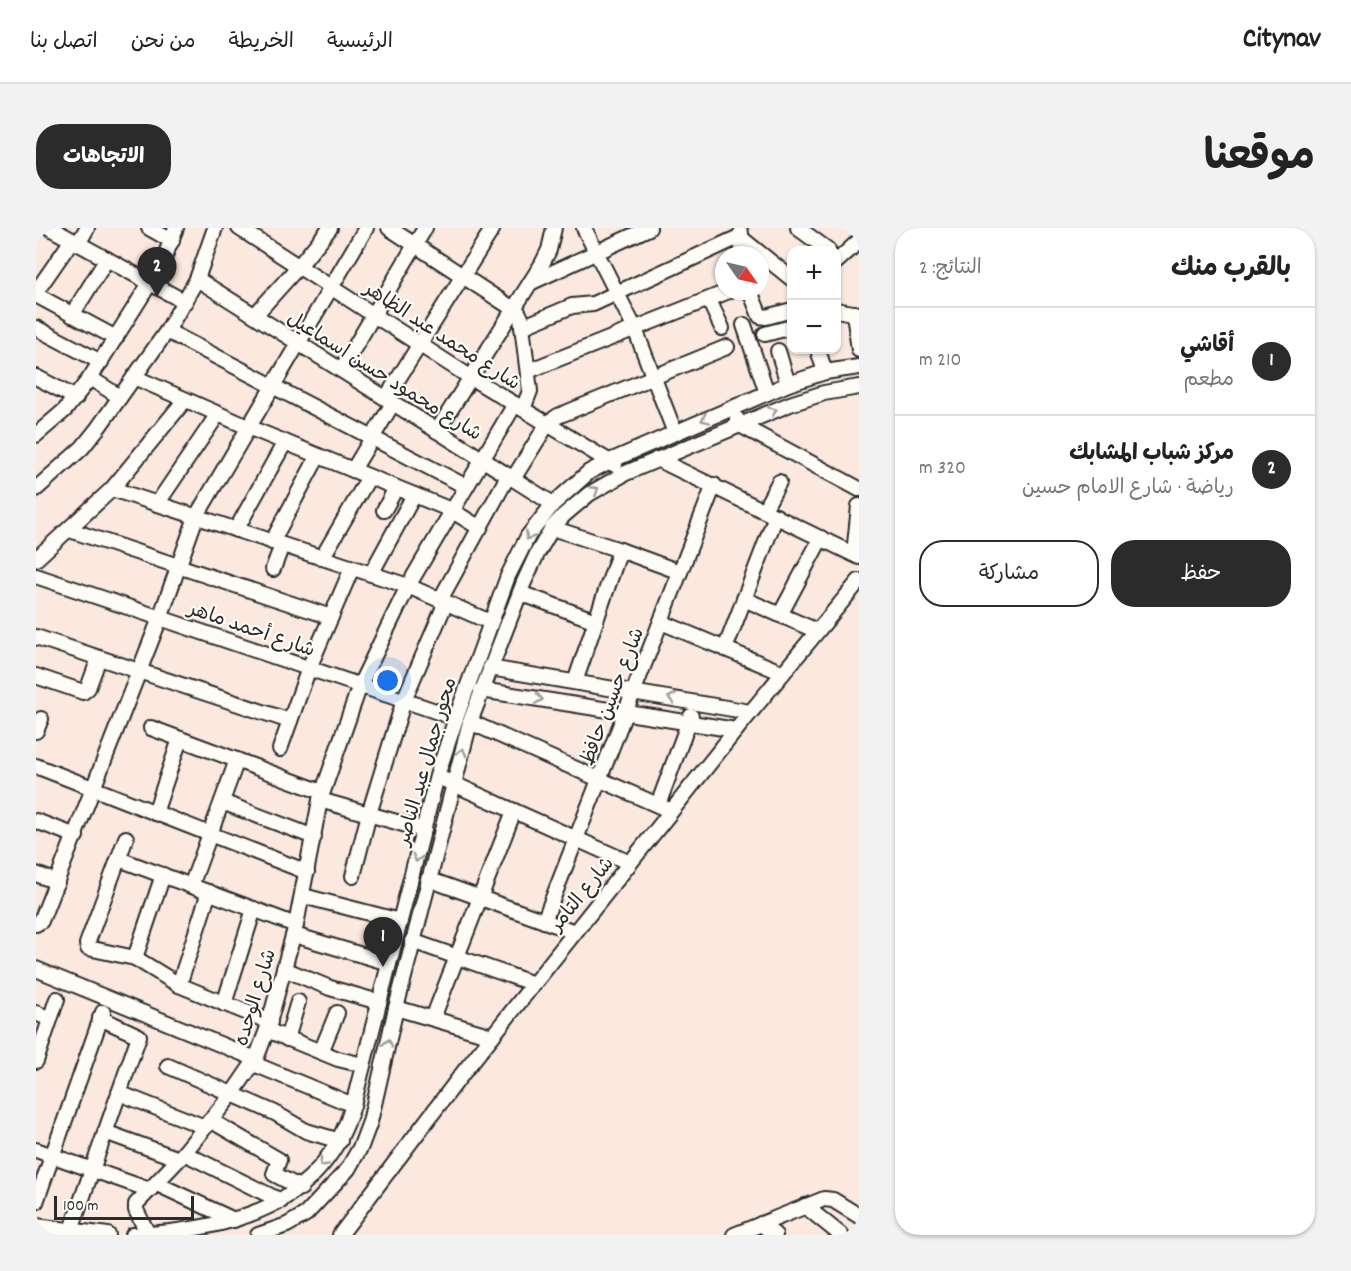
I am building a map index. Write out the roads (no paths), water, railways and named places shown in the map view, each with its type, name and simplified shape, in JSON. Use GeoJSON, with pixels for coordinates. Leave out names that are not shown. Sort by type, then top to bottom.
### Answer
{"type":"FeatureCollection","features":[{"type":"Feature","properties":{"kind":"street"},"geometry":{"type":"LineString","coordinates":[[50,228],[184,302]]}},
{"type":"Feature","properties":{"kind":"street"},"geometry":{"type":"LineString","coordinates":[[87,228],[36,294],[116,338]]}},
{"type":"Feature","properties":{"kind":"street"},"geometry":{"type":"LineString","coordinates":[[38,431],[76,398],[150,283],[174,235],[149,228]]}},
{"type":"Feature","properties":{"kind":"street"},"geometry":{"type":"LineString","coordinates":[[36,489],[81,448],[166,331],[197,279],[215,228]]}},
{"type":"Feature","properties":{"kind":"street","name":"شارع محمد عبد الظاهر"},"geometry":{"type":"LineString","coordinates":[[239,228],[470,377],[626,473]]}},
{"type":"Feature","properties":{"kind":"street"},"geometry":{"type":"LineString","coordinates":[[255,315],[330,228]]}},
{"type":"Feature","properties":{"kind":"street"},"geometry":{"type":"LineString","coordinates":[[37,924],[41,921],[76,836],[160,618],[196,517],[366,228]]}},
{"type":"Feature","properties":{"kind":"street"},"geometry":{"type":"LineString","coordinates":[[389,228],[513,308]]}},
{"type":"Feature","properties":{"kind":"street"},"geometry":{"type":"LineString","coordinates":[[341,370],[425,228]]}},
{"type":"Feature","properties":{"kind":"street"},"geometry":{"type":"LineString","coordinates":[[354,470],[373,438],[419,344],[493,228]]}},
{"type":"Feature","properties":{"kind":"street"},"geometry":{"type":"LineString","coordinates":[[437,431],[530,283],[549,250],[554,228]]}},
{"type":"Feature","properties":{"kind":"street"},"geometry":{"type":"LineString","coordinates":[[584,228],[635,329],[675,433]]}},
{"type":"Feature","properties":{"kind":"street"},"geometry":{"type":"LineString","coordinates":[[530,283],[649,228]]}},
{"type":"Feature","properties":{"kind":"street"},"geometry":{"type":"LineString","coordinates":[[798,228],[823,246]]}},
{"type":"Feature","properties":{"kind":"street"},"geometry":{"type":"LineString","coordinates":[[522,327],[572,306],[593,304],[741,234],[787,275]]}},
{"type":"Feature","properties":{"kind":"street"},"geometry":{"type":"LineString","coordinates":[[841,256],[859,241]]}},
{"type":"Feature","properties":{"kind":"street"},"geometry":{"type":"LineString","coordinates":[[841,258],[859,258]]}},
{"type":"Feature","properties":{"kind":"street"},"geometry":{"type":"LineString","coordinates":[[72,315],[107,259]]}},
{"type":"Feature","properties":{"kind":"street","name":"شارع محمود حسن اسماعيل"},"geometry":{"type":"LineString","coordinates":[[197,279],[553,504]]}},
{"type":"Feature","properties":{"kind":"street"},"geometry":{"type":"LineString","coordinates":[[528,372],[715,297]]}},
{"type":"Feature","properties":{"kind":"street"},"geometry":{"type":"LineString","coordinates":[[709,300],[722,328]]}},
{"type":"Feature","properties":{"kind":"street"},"geometry":{"type":"LineString","coordinates":[[754,300],[760,316],[766,317],[787,311]]}},
{"type":"Feature","properties":{"kind":"street","name":"شارع الوحده"},"geometry":{"type":"LineString","coordinates":[[148,1234],[135,1207],[138,1201],[181,1156],[232,1094],[255,1061],[268,1026],[295,930],[321,796],[360,685],[408,586],[465,486],[519,407],[528,402],[530,391],[522,327],[520,315],[513,308]]}},
{"type":"Feature","properties":{"kind":"street"},"geometry":{"type":"LineString","coordinates":[[841,311],[856,313],[859,350]]}},
{"type":"Feature","properties":{"kind":"street"},"geometry":{"type":"LineString","coordinates":[[744,325],[767,393]]}},
{"type":"Feature","properties":{"kind":"street"},"geometry":{"type":"LineString","coordinates":[[36,328],[101,362]]}},
{"type":"Feature","properties":{"kind":"street"},"geometry":{"type":"LineString","coordinates":[[765,334],[787,328]]}},
{"type":"Feature","properties":{"kind":"street"},"geometry":{"type":"LineString","coordinates":[[166,331],[465,486]]}},
{"type":"Feature","properties":{"kind":"street"},"geometry":{"type":"LineString","coordinates":[[353,876],[369,814],[404,700],[443,601],[480,528],[548,423],[558,416],[728,347]]}},
{"type":"Feature","properties":{"kind":"street"},"geometry":{"type":"LineString","coordinates":[[778,351],[788,384]]}},
{"type":"Feature","properties":{"kind":"street"},"geometry":{"type":"LineString","coordinates":[[820,354],[825,372]]}},
{"type":"Feature","properties":{"kind":"street","name":"محور جمال عبد الناصر"},"geometry":{"type":"LineString","coordinates":[[133,1235],[192,1229],[234,1220],[281,1201],[301,1188],[331,1156],[340,1141],[353,1105],[437,777],[456,718],[490,622],[519,553],[539,521],[553,504],[589,472],[610,462],[788,384],[825,372],[859,367]]}},
{"type":"Feature","properties":{"kind":"street"},"geometry":{"type":"LineString","coordinates":[[36,377],[76,398]]}},
{"type":"Feature","properties":{"kind":"street"},"geometry":{"type":"LineString","coordinates":[[134,377],[248,427],[451,510],[480,528]]}},
{"type":"Feature","properties":{"kind":"street"},"geometry":{"type":"LineString","coordinates":[[90,378],[120,397]]}},
{"type":"Feature","properties":{"kind":"street","name":"محور جمال عبد الناصر"},"geometry":{"type":"LineString","coordinates":[[258,1235],[287,1225],[306,1214],[348,1169],[361,1146],[370,1122],[412,941],[470,722],[520,593],[537,554],[552,528],[589,494],[626,473],[824,393],[859,387]]}},
{"type":"Feature","properties":{"kind":"street"},"geometry":{"type":"LineString","coordinates":[[36,559],[112,489],[185,400]]}},
{"type":"Feature","properties":{"kind":"street"},"geometry":{"type":"LineString","coordinates":[[733,407],[740,425],[859,489]]}},
{"type":"Feature","properties":{"kind":"street"},"geometry":{"type":"LineString","coordinates":[[157,504],[218,414]]}},
{"type":"Feature","properties":{"kind":"street"},"geometry":{"type":"LineString","coordinates":[[236,530],[285,442]]}},
{"type":"Feature","properties":{"kind":"street"},"geometry":{"type":"LineString","coordinates":[[273,568],[277,543],[318,456]]}},
{"type":"Feature","properties":{"kind":"street"},"geometry":{"type":"LineString","coordinates":[[657,459],[856,555],[859,506]]}},
{"type":"Feature","properties":{"kind":"street"},"geometry":{"type":"LineString","coordinates":[[322,558],[369,477]]}},
{"type":"Feature","properties":{"kind":"street"},"geometry":{"type":"LineString","coordinates":[[725,649],[744,599],[780,482]]}},
{"type":"Feature","properties":{"kind":"street","name":"شارع حسين حافظ"},"geometry":{"type":"LineString","coordinates":[[544,921],[714,485]]}},
{"type":"Feature","properties":{"kind":"street"},"geometry":{"type":"LineString","coordinates":[[384,510],[396,488]]}},
{"type":"Feature","properties":{"kind":"street"},"geometry":{"type":"LineString","coordinates":[[112,489],[408,586],[490,622]]}},
{"type":"Feature","properties":{"kind":"street"},"geometry":{"type":"LineString","coordinates":[[371,574],[414,495]]}},
{"type":"Feature","properties":{"kind":"street"},"geometry":{"type":"LineString","coordinates":[[552,528],[680,572]]}},
{"type":"Feature","properties":{"kind":"street"},"geometry":{"type":"LineString","coordinates":[[70,530],[331,617]]}},
{"type":"Feature","properties":{"kind":"street"},"geometry":{"type":"LineString","coordinates":[[780,615],[821,538]]}},
{"type":"Feature","properties":{"kind":"street"},"geometry":{"type":"LineString","coordinates":[[575,682],[620,550]]}},
{"type":"Feature","properties":{"kind":"street"},"geometry":{"type":"LineString","coordinates":[[280,749],[309,668],[352,568]]}},
{"type":"Feature","properties":{"kind":"street","name":"شارع أحمد ماهر"},"geometry":{"type":"LineString","coordinates":[[36,576],[456,718]]}},
{"type":"Feature","properties":{"kind":"street","name":"شارع التامر"},"geometry":{"type":"LineString","coordinates":[[340,1235],[492,1036],[750,712],[859,581]]}},
{"type":"Feature","properties":{"kind":"street"},"geometry":{"type":"LineString","coordinates":[[520,593],[596,621]]}},
{"type":"Feature","properties":{"kind":"street"},"geometry":{"type":"LineString","coordinates":[[744,599],[817,631]]}},
{"type":"Feature","properties":{"kind":"street"},"geometry":{"type":"LineString","coordinates":[[661,622],[783,673]]}},
{"type":"Feature","properties":{"kind":"street"},"geometry":{"type":"LineString","coordinates":[[36,637],[290,721]]}},
{"type":"Feature","properties":{"kind":"street"},"geometry":{"type":"LineString","coordinates":[[36,676],[83,692],[88,688],[99,658]]}},
{"type":"Feature","properties":{"kind":"street"},"geometry":{"type":"LineString","coordinates":[[490,668],[750,712]]}},
{"type":"Feature","properties":{"kind":"street"},"geometry":{"type":"LineString","coordinates":[[481,690],[736,730]]}},
{"type":"Feature","properties":{"kind":"street"},"geometry":{"type":"LineString","coordinates":[[658,805],[696,703]]}},
{"type":"Feature","properties":{"kind":"street"},"geometry":{"type":"LineString","coordinates":[[470,722],[671,811]]}},
{"type":"Feature","properties":{"kind":"street"},"geometry":{"type":"LineString","coordinates":[[151,728],[369,814],[424,830]]}},
{"type":"Feature","properties":{"kind":"street"},"geometry":{"type":"LineString","coordinates":[[155,813],[180,739]]}},
{"type":"Feature","properties":{"kind":"street"},"geometry":{"type":"LineString","coordinates":[[191,886],[237,760]]}},
{"type":"Feature","properties":{"kind":"street"},"geometry":{"type":"LineString","coordinates":[[36,766],[307,872]]}},
{"type":"Feature","properties":{"kind":"street"},"geometry":{"type":"LineString","coordinates":[[437,777],[630,863]]}},
{"type":"Feature","properties":{"kind":"street"},"geometry":{"type":"LineString","coordinates":[[222,802],[314,837]]}},
{"type":"Feature","properties":{"kind":"street"},"geometry":{"type":"LineString","coordinates":[[433,1018],[514,811]]}},
{"type":"Feature","properties":{"kind":"street"},"geometry":{"type":"LineString","coordinates":[[36,821],[76,836]]}},
{"type":"Feature","properties":{"kind":"street"},"geometry":{"type":"LineString","coordinates":[[126,838],[87,944],[90,949],[135,958],[179,985],[224,1004],[268,1026],[287,1039],[338,1059],[363,1065]]}},
{"type":"Feature","properties":{"kind":"street"},"geometry":{"type":"LineString","coordinates":[[119,859],[254,909],[295,930],[389,963]]}},
{"type":"Feature","properties":{"kind":"street"},"geometry":{"type":"LineString","coordinates":[[36,874],[57,882]]}},
{"type":"Feature","properties":{"kind":"street"},"geometry":{"type":"LineString","coordinates":[[135,958],[163,875]]}},
{"type":"Feature","properties":{"kind":"street"},"geometry":{"type":"LineString","coordinates":[[428,879],[575,932]]}},
{"type":"Feature","properties":{"kind":"street"},"geometry":{"type":"LineString","coordinates":[[179,985],[209,892]]}},
{"type":"Feature","properties":{"kind":"street"},"geometry":{"type":"LineString","coordinates":[[303,896],[400,921]]}},
{"type":"Feature","properties":{"kind":"street"},"geometry":{"type":"LineString","coordinates":[[224,1004],[254,909]]}},
{"type":"Feature","properties":{"kind":"street"},"geometry":{"type":"LineString","coordinates":[[412,941],[534,984]]}},
{"type":"Feature","properties":{"kind":"street"},"geometry":{"type":"LineString","coordinates":[[36,969],[353,1105]]}},
{"type":"Feature","properties":{"kind":"street"},"geometry":{"type":"LineString","coordinates":[[284,969],[330,988],[379,1002]]}},
{"type":"Feature","properties":{"kind":"street"},"geometry":{"type":"LineString","coordinates":[[36,1202],[107,998]]}},
{"type":"Feature","properties":{"kind":"street"},"geometry":{"type":"LineString","coordinates":[[36,1061],[57,999]]}},
{"type":"Feature","properties":{"kind":"street"},"geometry":{"type":"LineString","coordinates":[[287,1039],[298,1002]]}},
{"type":"Feature","properties":{"kind":"street"},"geometry":{"type":"LineString","coordinates":[[396,1008],[492,1036]]}},
{"type":"Feature","properties":{"kind":"street"},"geometry":{"type":"LineString","coordinates":[[36,1013],[50,1019]]}},
{"type":"Feature","properties":{"kind":"street"},"geometry":{"type":"LineString","coordinates":[[321,1052],[337,1013]]}},
{"type":"Feature","properties":{"kind":"street"},"geometry":{"type":"LineString","coordinates":[[71,1230],[139,1035],[100,1018]]}},
{"type":"Feature","properties":{"kind":"street"},"geometry":{"type":"LineString","coordinates":[[168,1066],[232,1094],[306,1131],[340,1141]]}},
{"type":"Feature","properties":{"kind":"street"},"geometry":{"type":"LineString","coordinates":[[359,1080],[378,1084]]}},
{"type":"Feature","properties":{"kind":"street"},"geometry":{"type":"LineString","coordinates":[[119,1093],[207,1123],[279,1160],[274,1174],[301,1188]]}},
{"type":"Feature","properties":{"kind":"street"},"geometry":{"type":"LineString","coordinates":[[105,1132],[181,1156],[281,1201]]}},
{"type":"Feature","properties":{"kind":"street"},"geometry":{"type":"LineString","coordinates":[[36,1150],[92,1170],[153,1187],[234,1220]]}},
{"type":"Feature","properties":{"kind":"street"},"geometry":{"type":"LineString","coordinates":[[734,1235],[804,1206],[829,1199],[859,1216]]}},
{"type":"Feature","properties":{"kind":"street"},"geometry":{"type":"LineString","coordinates":[[804,1206],[841,1235]]}},
{"type":"Feature","properties":{"kind":"street"},"geometry":{"type":"LineString","coordinates":[[761,1224],[775,1235]]}},
{"type":"Feature","properties":{"kind":"street"},"geometry":{"type":"LineString","coordinates":[[36,1226],[108,1235]]}},
{"type":"Feature","properties":{"kind":"place","name":"مركز شباب المشابك"},"geometry":{"type":"Point","coordinates":[157,297]}},
{"type":"Feature","properties":{"kind":"place","name":"أقاشي"},"geometry":{"type":"Point","coordinates":[383,967]}}]}
